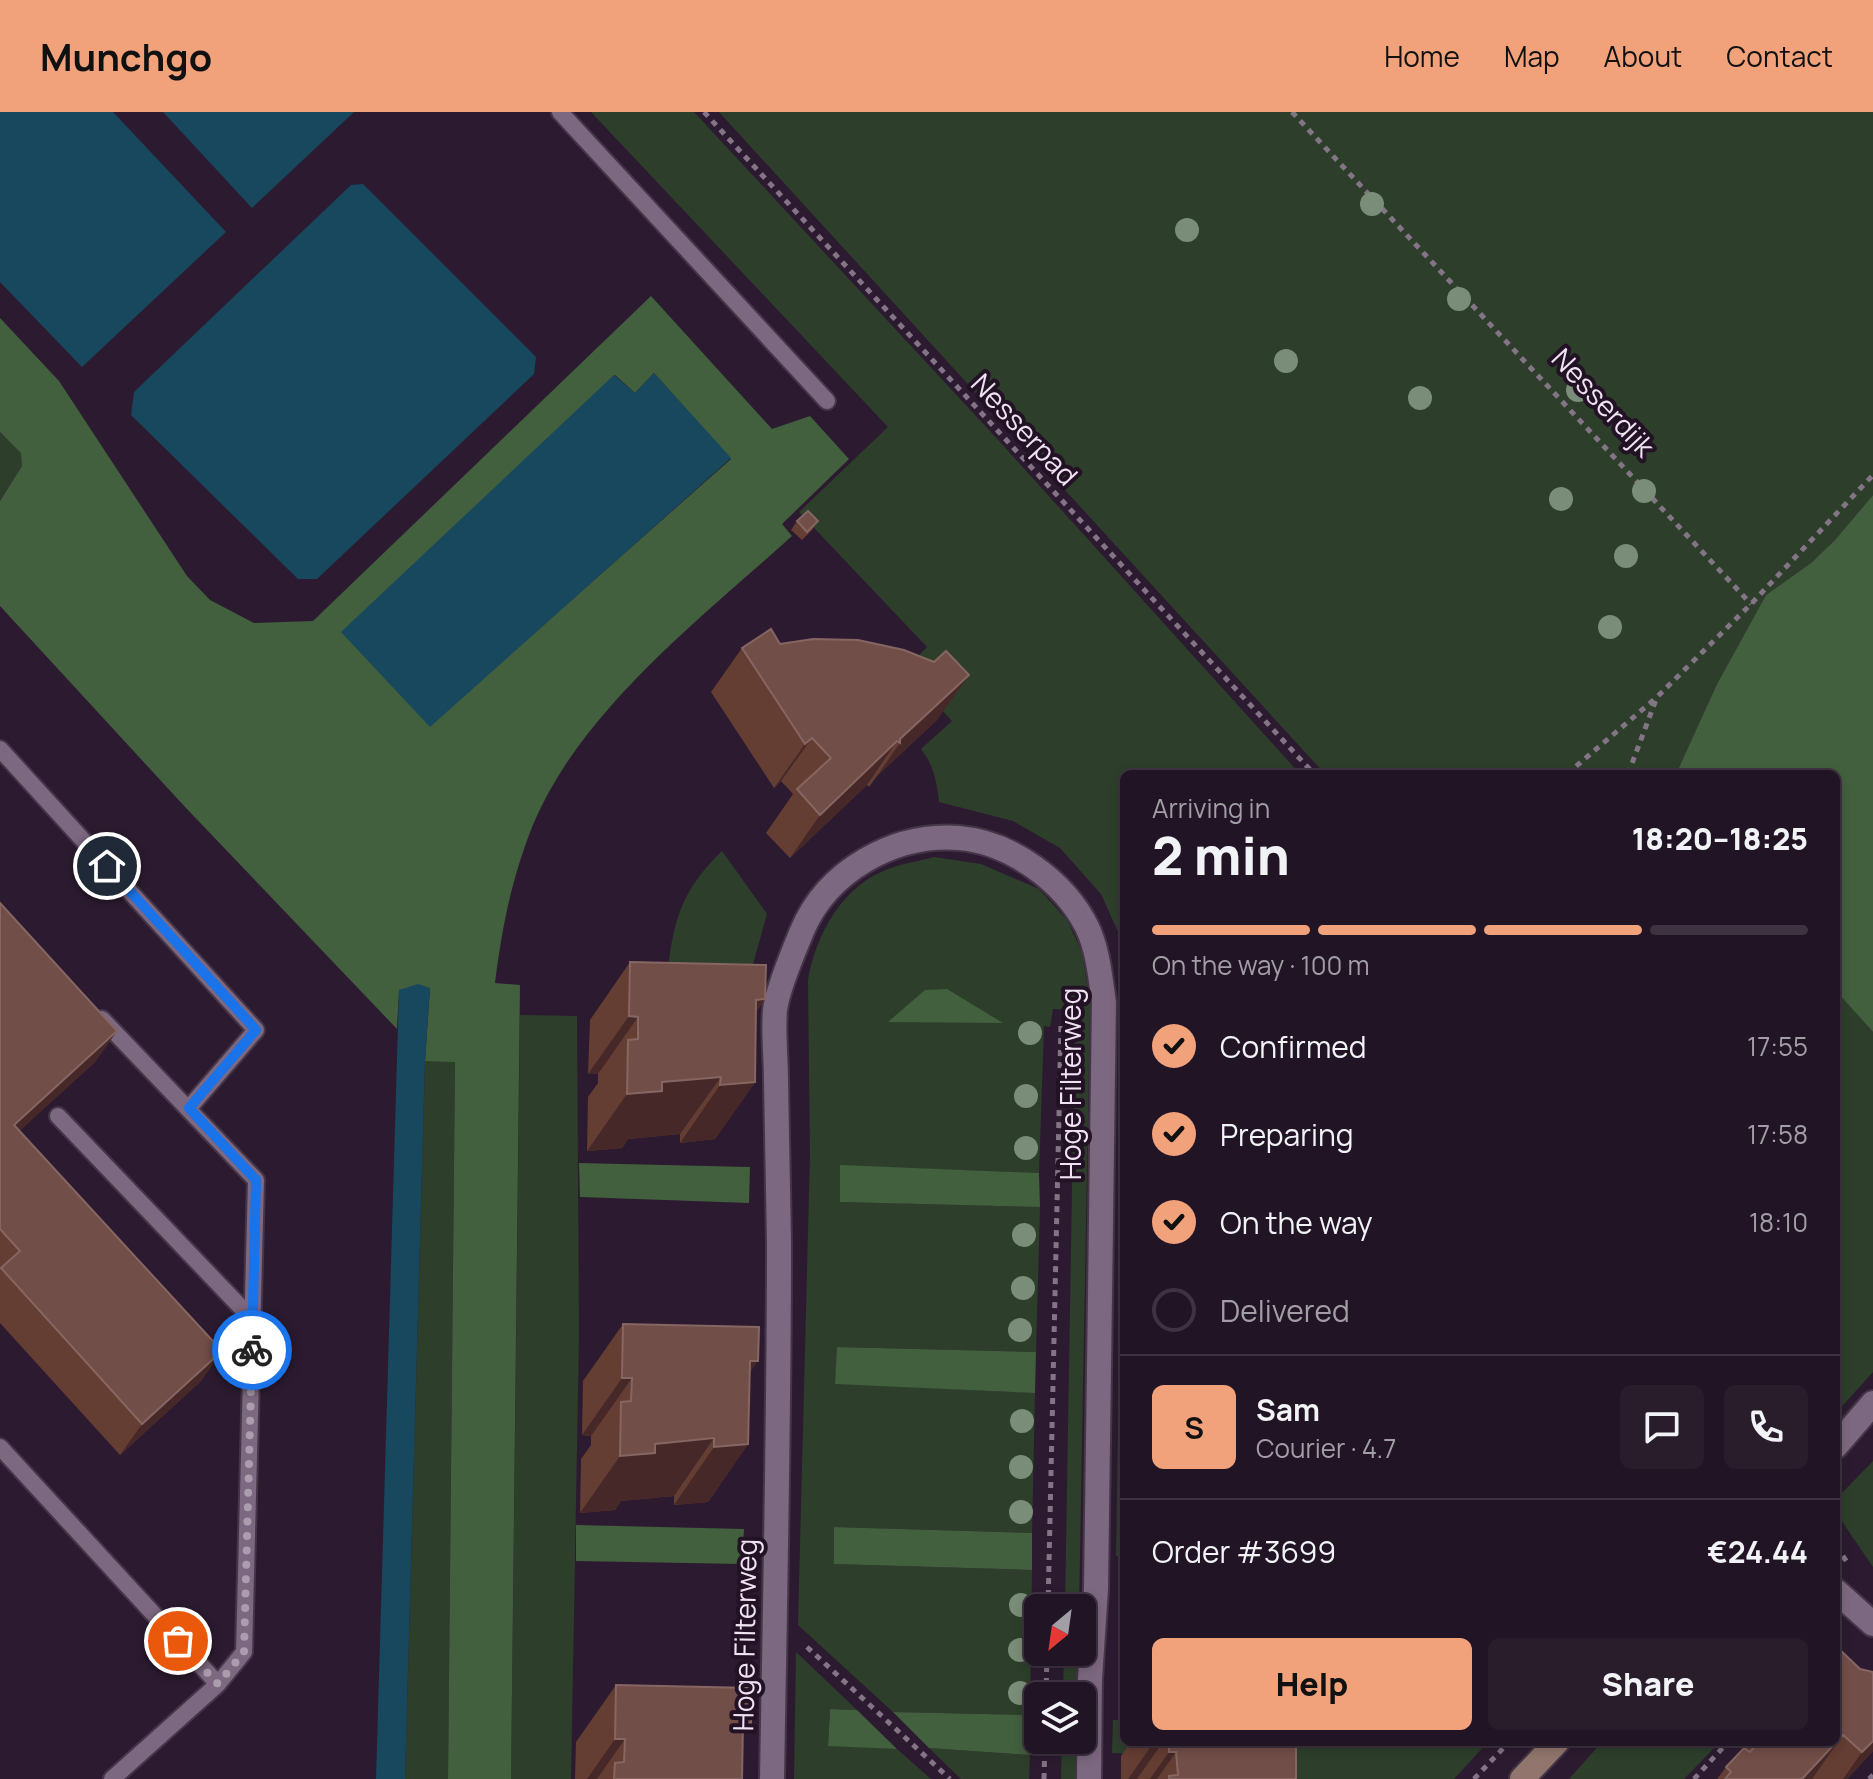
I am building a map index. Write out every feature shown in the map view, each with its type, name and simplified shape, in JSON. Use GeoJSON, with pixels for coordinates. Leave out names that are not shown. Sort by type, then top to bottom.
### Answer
{"type":"FeatureCollection","features":[{"type":"Feature","properties":{"kind":"street","name":"Hoge Filterweg"},"geometry":{"type":"LineString","coordinates":[[772,1779],[779,1243],[775,1009],[803,928],[831,886],[856,865],[881,852],[913,842],[958,838],[991,845],[1024,860],[1070,901],[1086,925],[1097,952],[1104,1002],[1096,1589],[1090,1679],[1089,1779]]}},
{"type":"Feature","properties":{"kind":"street"},"geometry":{"type":"LineString","coordinates":[[1840,1441],[1873,1403]]}},
{"type":"Feature","properties":{"kind":"street"},"geometry":{"type":"LineString","coordinates":[[1840,1595],[1873,1624]]}},
{"type":"Feature","properties":{"kind":"street"},"geometry":{"type":"LineString","coordinates":[[1522,1779],[1553,1746]]}},
{"type":"Feature","properties":{"kind":"lane"},"geometry":{"type":"LineString","coordinates":[[560,112],[827,401]]}},
{"type":"Feature","properties":{"kind":"lane"},"geometry":{"type":"LineString","coordinates":[[0,749],[256,1030],[189,1108]]}},
{"type":"Feature","properties":{"kind":"lane"},"geometry":{"type":"LineString","coordinates":[[89,1006],[256,1180],[244,1652],[218,1684],[112,1779]]}},
{"type":"Feature","properties":{"kind":"lane"},"geometry":{"type":"LineString","coordinates":[[58,1116],[252,1319]]}},
{"type":"Feature","properties":{"kind":"lane"},"geometry":{"type":"LineString","coordinates":[[0,1447],[218,1684]]}},
{"type":"Feature","properties":{"kind":"path","name":"Nesserpad"},"geometry":{"type":"LineString","coordinates":[[704,112],[1310,770]]}},
{"type":"Feature","properties":{"kind":"path","name":"Nesserdijk"},"geometry":{"type":"LineString","coordinates":[[1292,112],[1751,604]]}},
{"type":"Feature","properties":{"kind":"path"},"geometry":{"type":"LineString","coordinates":[[1572,770],[1657,697],[1751,604],[1873,475]]}},
{"type":"Feature","properties":{"kind":"path"},"geometry":{"type":"LineString","coordinates":[[1630,770],[1657,697]]}},
{"type":"Feature","properties":{"kind":"path"},"geometry":{"type":"LineString","coordinates":[[1048,1594],[1061,1025]]}},
{"type":"Feature","properties":{"kind":"path"},"geometry":{"type":"LineString","coordinates":[[775,1617],[950,1779]]}},
{"type":"Feature","properties":{"kind":"path"},"geometry":{"type":"LineString","coordinates":[[1474,1779],[1505,1746]]}},
{"type":"Feature","properties":{"kind":"path"},"geometry":{"type":"LineString","coordinates":[[1694,1779],[1724,1746]]}},
{"type":"Feature","properties":{"kind":"path"},"geometry":{"type":"LineString","coordinates":[[1044,1779],[1045,1754]]}},
{"type":"Feature","properties":{"kind":"green space"},"geometry":{"type":"Polygon","coordinates":[[[591,112],[694,112],[1000,442],[1296,770],[1120,770],[1120,936],[1101,894],[1060,848],[1013,821],[939,802],[934,774],[921,749],[952,721],[905,670],[927,647],[799,512],[888,427],[591,112]]]}},
{"type":"Feature","properties":{"kind":"green space"},"geometry":{"type":"Polygon","coordinates":[[[719,112],[1873,112],[1873,495],[1811,563],[1766,595],[1717,684],[1678,770],[1321,770],[719,112]]]}},
{"type":"Feature","properties":{"kind":"green space"},"geometry":{"type":"Polygon","coordinates":[[[651,296],[772,429],[810,416],[849,459],[782,524],[792,536],[642,672],[576,749],[549,791],[529,835],[512,890],[495,983],[520,985],[511,1779],[448,1779],[455,1062],[425,1061],[430,988],[399,990],[397,1029],[186,808],[0,606],[0,501],[22,466],[21,453],[0,432],[0,318],[59,381],[187,576],[210,600],[254,623],[313,621],[651,296]],[[654,373],[635,393],[615,375],[429,726],[731,459],[654,373]]]}},
{"type":"Feature","properties":{"kind":"green space"},"geometry":{"type":"Polygon","coordinates":[[[0,432],[22,453],[22,466],[0,501],[0,432]]]}},
{"type":"Feature","properties":{"kind":"green space"},"geometry":{"type":"Polygon","coordinates":[[[1873,495],[1873,1032],[1840,995],[1840,770],[1678,770],[1717,684],[1766,595],[1811,563],[1873,495]]]}},
{"type":"Feature","properties":{"kind":"green space"},"geometry":{"type":"Polygon","coordinates":[[[722,851],[767,914],[753,964],[666,986],[671,946],[686,897],[722,851]]]}},
{"type":"Feature","properties":{"kind":"green space"},"geometry":{"type":"Polygon","coordinates":[[[934,857],[981,864],[1039,889],[1067,920],[1082,952],[1090,1004],[1079,1594],[1065,1594],[1075,1010],[1053,1009],[1050,1027],[1044,1026],[1039,1173],[840,1166],[841,1202],[1040,1207],[1036,1352],[838,1347],[835,1383],[1035,1393],[1032,1533],[835,1527],[835,1564],[1032,1570],[1032,1594],[1024,1594],[1024,1666],[1031,1666],[1030,1682],[1024,1682],[1024,1715],[893,1712],[798,1625],[810,1154],[808,980],[818,945],[834,913],[859,886],[896,866],[934,857]]]}},
{"type":"Feature","properties":{"kind":"green space"},"geometry":{"type":"Polygon","coordinates":[[[947,989],[1003,1023],[888,1022],[925,990],[947,989]]]}},
{"type":"Feature","properties":{"kind":"green space"},"geometry":{"type":"Polygon","coordinates":[[[1840,995],[1873,1032],[1873,1372],[1840,1409],[1840,995]]]}},
{"type":"Feature","properties":{"kind":"green space"},"geometry":{"type":"Polygon","coordinates":[[[520,1015],[577,1016],[579,1336],[571,1779],[511,1779],[520,1015]]]}},
{"type":"Feature","properties":{"kind":"green space"},"geometry":{"type":"Polygon","coordinates":[[[425,1061],[455,1061],[448,1779],[405,1779],[425,1061]]]}},
{"type":"Feature","properties":{"kind":"green space"},"geometry":{"type":"Polygon","coordinates":[[[579,1163],[750,1167],[749,1203],[580,1197],[579,1163]]]}},
{"type":"Feature","properties":{"kind":"green space"},"geometry":{"type":"Polygon","coordinates":[[[840,1165],[1039,1173],[1040,1207],[840,1202],[840,1165]]]}},
{"type":"Feature","properties":{"kind":"green space"},"geometry":{"type":"Polygon","coordinates":[[[837,1347],[1036,1352],[1035,1393],[835,1384],[837,1347]]]}},
{"type":"Feature","properties":{"kind":"green space"},"geometry":{"type":"Polygon","coordinates":[[[1119,1362],[1120,1362],[1120,1556],[1116,1556],[1119,1362]]]}},
{"type":"Feature","properties":{"kind":"green space"},"geometry":{"type":"Polygon","coordinates":[[[1873,1461],[1873,1567],[1840,1518],[1842,1493],[1873,1461]]]}},
{"type":"Feature","properties":{"kind":"green space"},"geometry":{"type":"Polygon","coordinates":[[[576,1525],[744,1529],[742,1564],[576,1561],[576,1525]]]}},
{"type":"Feature","properties":{"kind":"green space"},"geometry":{"type":"Polygon","coordinates":[[[834,1527],[1032,1533],[1032,1570],[834,1564],[834,1527]]]}},
{"type":"Feature","properties":{"kind":"green space"},"geometry":{"type":"Polygon","coordinates":[[[796,1652],[857,1710],[830,1709],[828,1745],[897,1749],[931,1779],[794,1779],[796,1652]]]}},
{"type":"Feature","properties":{"kind":"green space"},"geometry":{"type":"Polygon","coordinates":[[[1064,1666],[1078,1666],[1077,1682],[1063,1682],[1064,1666]]]}},
{"type":"Feature","properties":{"kind":"green space"},"geometry":{"type":"Polygon","coordinates":[[[830,1709],[857,1710],[897,1749],[828,1746],[830,1709]]]}},
{"type":"Feature","properties":{"kind":"green space"},"geometry":{"type":"Polygon","coordinates":[[[893,1712],[1024,1715],[1024,1754],[1030,1755],[929,1748],[893,1712]]]}},
{"type":"Feature","properties":{"kind":"green space"},"geometry":{"type":"Polygon","coordinates":[[[1113,1720],[1120,1720],[1120,1746],[1484,1746],[1454,1779],[1282,1779],[1283,1760],[1112,1753],[1113,1720]]]}},
{"type":"Feature","properties":{"kind":"green space"},"geometry":{"type":"Polygon","coordinates":[[[1598,1746],[1716,1746],[1684,1779],[1569,1779],[1598,1746]]]}},
{"type":"Feature","properties":{"kind":"green space"},"geometry":{"type":"Polygon","coordinates":[[[929,1748],[1030,1755],[1029,1779],[961,1779],[929,1748]]]}},
{"type":"Feature","properties":{"kind":"green space"},"geometry":{"type":"Polygon","coordinates":[[[1062,1754],[1076,1754],[1075,1779],[1061,1779],[1062,1754]]]}},
{"type":"Feature","properties":{"kind":"water"},"geometry":{"type":"Polygon","coordinates":[[[0,112],[113,112],[226,232],[82,367],[0,282],[0,112]]]}},
{"type":"Feature","properties":{"kind":"water"},"geometry":{"type":"Polygon","coordinates":[[[163,112],[354,112],[252,208],[163,112]]]}},
{"type":"Feature","properties":{"kind":"water"},"geometry":{"type":"Polygon","coordinates":[[[363,184],[536,357],[534,374],[317,579],[298,579],[131,415],[134,392],[351,185],[363,184]]]}},
{"type":"Feature","properties":{"kind":"water"},"geometry":{"type":"Polygon","coordinates":[[[654,373],[731,458],[430,727],[341,632],[614,375],[635,393],[654,373]]]}},
{"type":"Feature","properties":{"kind":"water"},"geometry":{"type":"Polygon","coordinates":[[[418,984],[430,988],[425,1061],[405,1779],[376,1779],[399,990],[418,984]]]}},
{"type":"Feature","properties":{"kind":"building"},"geometry":{"type":"Polygon","coordinates":[[[808,511],[818,521],[807,532],[797,521],[808,511]]]}},
{"type":"Feature","properties":{"kind":"building"},"geometry":{"type":"Polygon","coordinates":[[[771,629],[780,644],[813,639],[858,640],[904,650],[934,662],[946,651],[969,675],[820,815],[797,789],[831,758],[812,738],[805,744],[742,648],[771,629]]]}},
{"type":"Feature","properties":{"kind":"building"},"geometry":{"type":"Polygon","coordinates":[[[0,903],[117,1031],[14,1125],[222,1351],[142,1424],[1,1268],[20,1251],[0,1229],[0,903]]]}},
{"type":"Feature","properties":{"kind":"building"},"geometry":{"type":"Polygon","coordinates":[[[630,962],[766,965],[765,999],[756,1000],[755,1082],[720,1085],[721,1077],[662,1082],[662,1091],[627,1094],[628,1040],[638,1039],[638,1017],[629,1016],[630,962]]]}},
{"type":"Feature","properties":{"kind":"building"},"geometry":{"type":"Polygon","coordinates":[[[623,1324],[759,1327],[758,1361],[750,1361],[748,1444],[714,1447],[714,1438],[655,1444],[655,1453],[620,1456],[621,1402],[631,1401],[632,1378],[622,1378],[623,1324]]]}},
{"type":"Feature","properties":{"kind":"building"},"geometry":{"type":"Polygon","coordinates":[[[1840,1650],[1860,1669],[1873,1672],[1873,1741],[1862,1752],[1843,1735],[1840,1738],[1840,1650]]]}},
{"type":"Feature","properties":{"kind":"building"},"geometry":{"type":"Polygon","coordinates":[[[616,1685],[752,1688],[751,1723],[743,1722],[742,1779],[614,1779],[615,1763],[624,1762],[625,1739],[615,1739],[616,1685]]]}},
{"type":"Feature","properties":{"kind":"building"},"geometry":{"type":"Polygon","coordinates":[[[1169,1746],[1296,1746],[1296,1779],[1169,1779],[1169,1776],[1178,1775],[1176,1752],[1169,1752],[1169,1746]]]}},
{"type":"Feature","properties":{"kind":"building"},"geometry":{"type":"Polygon","coordinates":[[[1755,1746],[1833,1746],[1802,1779],[1725,1779],[1731,1772],[1726,1767],[1744,1748],[1750,1752],[1755,1746]]]}},
{"type":"Feature","properties":{"kind":"way so far"},"geometry":{"type":"LineString","coordinates":[[178,1641],[218,1684],[244,1652],[252,1350]]}},
{"type":"Feature","properties":{"kind":"route"},"geometry":{"type":"LineString","coordinates":[[107,866],[256,1030],[189,1108],[256,1180],[252,1350]]}}]}
